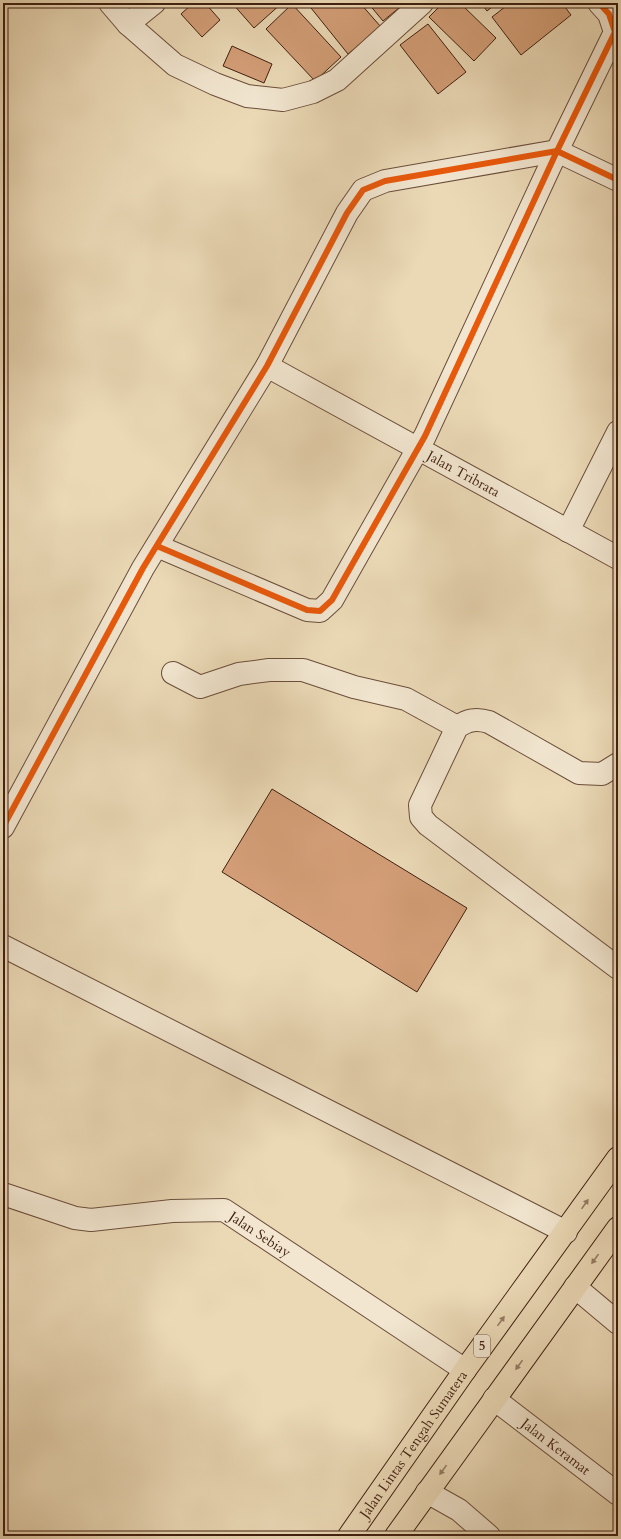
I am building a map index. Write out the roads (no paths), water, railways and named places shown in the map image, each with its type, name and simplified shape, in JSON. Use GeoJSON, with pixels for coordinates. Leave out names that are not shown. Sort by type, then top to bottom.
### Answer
{"type":"FeatureCollection","features":[{"type":"Feature","properties":{"kind":"highway","name":"Jalan Lintas Tengah Sumatera"},"geometry":{"type":"LineString","coordinates":[[349,1536],[465,1370],[618,1158]]}},
{"type":"Feature","properties":{"kind":"highway"},"geometry":{"type":"LineString","coordinates":[[396,1536],[618,1228]]}},
{"type":"Feature","properties":{"kind":"street"},"geometry":{"type":"LineString","coordinates":[[110,3],[128,24],[176,65],[215,84],[248,96],[283,100],[313,92],[337,80],[422,3]]}},
{"type":"Feature","properties":{"kind":"street"},"geometry":{"type":"LineString","coordinates":[[128,24],[154,3]]}},
{"type":"Feature","properties":{"kind":"street"},"geometry":{"type":"LineString","coordinates":[[157,546],[307,610],[320,611],[332,600],[425,436],[557,151],[616,32],[609,14],[599,3]]}},
{"type":"Feature","properties":{"kind":"street"},"geometry":{"type":"LineString","coordinates":[[3,827],[143,568],[267,366],[347,213],[363,190],[385,181],[557,151],[618,180]]}},
{"type":"Feature","properties":{"kind":"street","name":"Jalan Tribrata"},"geometry":{"type":"LineString","coordinates":[[267,366],[618,558]]}},
{"type":"Feature","properties":{"kind":"street"},"geometry":{"type":"LineString","coordinates":[[568,531],[618,432]]}},
{"type":"Feature","properties":{"kind":"street"},"geometry":{"type":"LineString","coordinates":[[173,674],[200,687],[239,674],[269,670],[303,670],[354,687],[406,699],[457,727]]}},
{"type":"Feature","properties":{"kind":"street"},"geometry":{"type":"LineString","coordinates":[[618,764],[602,774],[579,773],[489,722],[480,719],[468,720],[457,727],[420,805],[419,813],[422,820],[618,968]]}},
{"type":"Feature","properties":{"kind":"street"},"geometry":{"type":"LineString","coordinates":[[3,946],[566,1232]]}},
{"type":"Feature","properties":{"kind":"street","name":"Jalan Sebiay"},"geometry":{"type":"LineString","coordinates":[[3,1194],[75,1218],[91,1220],[172,1211],[224,1210],[465,1370]]}},
{"type":"Feature","properties":{"kind":"street"},"geometry":{"type":"LineString","coordinates":[[575,1288],[618,1323]]}},
{"type":"Feature","properties":{"kind":"street","name":"Jalan Keramat"},"geometry":{"type":"LineString","coordinates":[[494,1399],[618,1494]]}},
{"type":"Feature","properties":{"kind":"street"},"geometry":{"type":"LineString","coordinates":[[427,1492],[459,1510],[488,1536]]}}]}
